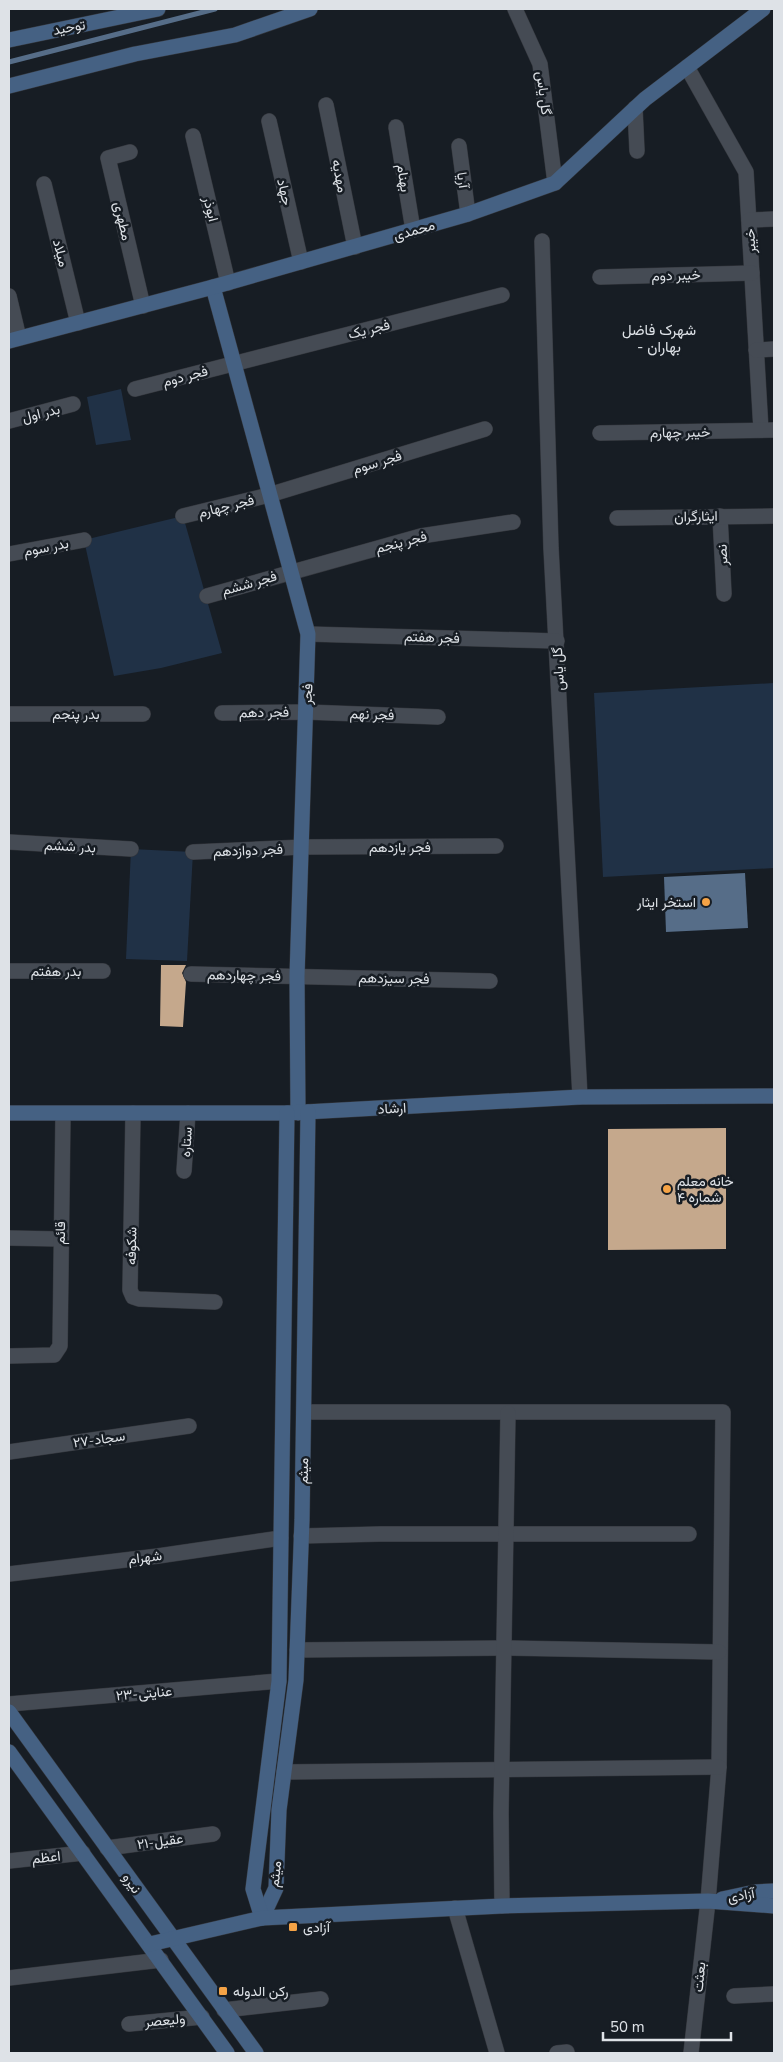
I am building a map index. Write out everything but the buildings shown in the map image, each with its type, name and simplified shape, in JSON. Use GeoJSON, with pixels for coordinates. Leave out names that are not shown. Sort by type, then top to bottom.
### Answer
{"type":"FeatureCollection","features":[{"type":"Feature","properties":{"kind":"street","name":"توحید"},"geometry":{"type":"LineString","coordinates":[[9,40],[158,9]]}},
{"type":"Feature","properties":{"kind":"street"},"geometry":{"type":"LineString","coordinates":[[9,86],[135,54],[236,35],[310,9]]}},
{"type":"Feature","properties":{"kind":"street","name":"گل یاس"},"geometry":{"type":"LineString","coordinates":[[515,9],[540,64],[556,183]]}},
{"type":"Feature","properties":{"kind":"street","name":"محمدی"},"geometry":{"type":"LineString","coordinates":[[14,340],[228,283],[413,230],[468,214],[556,183],[635,108],[763,9]]}},
{"type":"Feature","properties":{"kind":"street","name":"خیبر"},"geometry":{"type":"LineString","coordinates":[[687,67],[746,172],[756,350],[768,430]]}},
{"type":"Feature","properties":{"kind":"street","name":"مهدیه"},"geometry":{"type":"LineString","coordinates":[[326,104],[354,247]]}},
{"type":"Feature","properties":{"kind":"street"},"geometry":{"type":"LineString","coordinates":[[635,108],[637,151]]}},
{"type":"Feature","properties":{"kind":"street","name":"جهاد"},"geometry":{"type":"LineString","coordinates":[[269,122],[301,262]]}},
{"type":"Feature","properties":{"kind":"street","name":"بهنام"},"geometry":{"type":"LineString","coordinates":[[396,127],[413,230]]}},
{"type":"Feature","properties":{"kind":"street","name":"ابوذر"},"geometry":{"type":"LineString","coordinates":[[193,136],[228,283]]}},
{"type":"Feature","properties":{"kind":"street","name":"آریا"},"geometry":{"type":"LineString","coordinates":[[459,146],[468,214]]}},
{"type":"Feature","properties":{"kind":"street","name":"مطهری"},"geometry":{"type":"LineString","coordinates":[[130,152],[108,158],[143,306]]}},
{"type":"Feature","properties":{"kind":"street","name":"میلاد"},"geometry":{"type":"LineString","coordinates":[[44,184],[78,323]]}},
{"type":"Feature","properties":{"kind":"street"},"geometry":{"type":"LineString","coordinates":[[749,220],[774,219]]}},
{"type":"Feature","properties":{"kind":"street","name":"گل یاس"},"geometry":{"type":"LineString","coordinates":[[542,241],[556,641],[580,1097]]}},
{"type":"Feature","properties":{"kind":"street","name":"خیبر دوم"},"geometry":{"type":"LineString","coordinates":[[600,277],[752,273]]}},
{"type":"Feature","properties":{"kind":"street","name":"فجر"},"geometry":{"type":"LineString","coordinates":[[213,287],[308,634],[303,848],[297,976],[298,1113]]}},
{"type":"Feature","properties":{"kind":"street","name":"فجر یک"},"geometry":{"type":"LineString","coordinates":[[235,362],[502,295]]}},
{"type":"Feature","properties":{"kind":"street"},"geometry":{"type":"LineString","coordinates":[[9,296],[14,340]]}},
{"type":"Feature","properties":{"kind":"street"},"geometry":{"type":"LineString","coordinates":[[756,350],[774,350]]}},
{"type":"Feature","properties":{"kind":"street","name":"فجر دوم"},"geometry":{"type":"LineString","coordinates":[[135,389],[235,362]]}},
{"type":"Feature","properties":{"kind":"street","name":"بدر اول"},"geometry":{"type":"LineString","coordinates":[[9,421],[73,404]]}},
{"type":"Feature","properties":{"kind":"street","name":"فجر سوم"},"geometry":{"type":"LineString","coordinates":[[269,495],[485,429]]}},
{"type":"Feature","properties":{"kind":"street","name":"خیبر چهارم"},"geometry":{"type":"LineString","coordinates":[[600,434],[768,430]]}},
{"type":"Feature","properties":{"kind":"street","name":"فجر چهارم"},"geometry":{"type":"LineString","coordinates":[[182,516],[269,495]]}},
{"type":"Feature","properties":{"kind":"street","name":"نصر"},"geometry":{"type":"LineString","coordinates":[[720,516],[724,594]]}},
{"type":"Feature","properties":{"kind":"street","name":"ایثارگران"},"geometry":{"type":"LineString","coordinates":[[617,518],[774,516]]}},
{"type":"Feature","properties":{"kind":"street","name":"فجر پنجم"},"geometry":{"type":"LineString","coordinates":[[290,572],[421,536],[513,522]]}},
{"type":"Feature","properties":{"kind":"street","name":"بدر سوم"},"geometry":{"type":"LineString","coordinates":[[9,554],[84,540]]}},
{"type":"Feature","properties":{"kind":"street","name":"فجر ششم"},"geometry":{"type":"LineString","coordinates":[[207,596],[290,572]]}},
{"type":"Feature","properties":{"kind":"street","name":"فجر هفتم"},"geometry":{"type":"LineString","coordinates":[[308,634],[556,641]]}},
{"type":"Feature","properties":{"kind":"street","name":"فجر دهم"},"geometry":{"type":"LineString","coordinates":[[222,713],[306,712]]}},
{"type":"Feature","properties":{"kind":"street","name":"فجر نهم"},"geometry":{"type":"LineString","coordinates":[[306,712],[438,716]]}},
{"type":"Feature","properties":{"kind":"street","name":"بدر پنجم"},"geometry":{"type":"LineString","coordinates":[[9,714],[143,714]]}},
{"type":"Feature","properties":{"kind":"street","name":"بدر ششم"},"geometry":{"type":"LineString","coordinates":[[9,842],[131,849]]}},
{"type":"Feature","properties":{"kind":"street","name":"فجر یازدهم"},"geometry":{"type":"LineString","coordinates":[[303,848],[496,846]]}},
{"type":"Feature","properties":{"kind":"street","name":"فجر دوازدهم"},"geometry":{"type":"LineString","coordinates":[[193,852],[303,848]]}},
{"type":"Feature","properties":{"kind":"street","name":"بدر هفتم"},"geometry":{"type":"LineString","coordinates":[[9,971],[104,971]]}},
{"type":"Feature","properties":{"kind":"street","name":"فجر چهاردهم"},"geometry":{"type":"LineString","coordinates":[[191,974],[297,976]]}},
{"type":"Feature","properties":{"kind":"street","name":"فجر سیزدهم"},"geometry":{"type":"LineString","coordinates":[[297,976],[490,981]]}},
{"type":"Feature","properties":{"kind":"street","name":"ارشاد"},"geometry":{"type":"LineString","coordinates":[[9,1113],[298,1113],[580,1097],[774,1096]]}},
{"type":"Feature","properties":{"kind":"street","name":"شکوفه"},"geometry":{"type":"LineString","coordinates":[[134,1113],[130,1290],[134,1297],[139,1299],[214,1302]]}},
{"type":"Feature","properties":{"kind":"street","name":"ستاره"},"geometry":{"type":"LineString","coordinates":[[184,1171],[188,1113]]}},
{"type":"Feature","properties":{"kind":"street","name":"میثم"},"geometry":{"type":"LineString","coordinates":[[262,1918],[276,1888],[279,1810],[296,1680],[304,1412],[308,1138],[298,1113]]}},
{"type":"Feature","properties":{"kind":"street","name":"میثم"},"geometry":{"type":"LineString","coordinates":[[262,1918],[253,1889],[279,1681],[287,1139],[298,1113]]}},
{"type":"Feature","properties":{"kind":"street","name":"قائم"},"geometry":{"type":"LineString","coordinates":[[9,1356],[54,1355],[60,1346],[63,1114]]}},
{"type":"Feature","properties":{"kind":"street"},"geometry":{"type":"LineString","coordinates":[[287,1139],[298,1131],[302,1131],[308,1138]]}},
{"type":"Feature","properties":{"kind":"street"},"geometry":{"type":"LineString","coordinates":[[9,1238],[60,1239]]}},
{"type":"Feature","properties":{"kind":"street"},"geometry":{"type":"LineString","coordinates":[[304,1412],[508,1413],[502,1768],[502,1906]]}},
{"type":"Feature","properties":{"kind":"street","name":"بعثت"},"geometry":{"type":"LineString","coordinates":[[508,1413],[723,1412],[719,1767],[708,1902],[691,2053]]}},
{"type":"Feature","properties":{"kind":"street","name":"۲۷-سجاد"},"geometry":{"type":"LineString","coordinates":[[9,1452],[189,1426]]}},
{"type":"Feature","properties":{"kind":"street"},"geometry":{"type":"LineString","coordinates":[[301,1536],[690,1534]]}},
{"type":"Feature","properties":{"kind":"street","name":"شهرام"},"geometry":{"type":"LineString","coordinates":[[9,1574],[158,1556],[281,1538]]}},
{"type":"Feature","properties":{"kind":"street"},"geometry":{"type":"LineString","coordinates":[[297,1650],[504,1648],[719,1652]]}},
{"type":"Feature","properties":{"kind":"street","name":"۲۳-عنایتی"},"geometry":{"type":"LineString","coordinates":[[9,1704],[279,1681]]}},
{"type":"Feature","properties":{"kind":"street","name":"نیرو"},"geometry":{"type":"LineString","coordinates":[[9,1712],[256,2053]]}},
{"type":"Feature","properties":{"kind":"street","name":"نیرو"},"geometry":{"type":"LineString","coordinates":[[9,1752],[150,1944],[227,2053]]}},
{"type":"Feature","properties":{"kind":"street"},"geometry":{"type":"LineString","coordinates":[[284,1772],[719,1767]]}},
{"type":"Feature","properties":{"kind":"street","name":"۲۱-عقیل"},"geometry":{"type":"LineString","coordinates":[[107,1848],[213,1834]]}},
{"type":"Feature","properties":{"kind":"street","name":"اعظم"},"geometry":{"type":"LineString","coordinates":[[9,1861],[83,1853]]}},
{"type":"Feature","properties":{"kind":"street","name":"آزادی"},"geometry":{"type":"LineString","coordinates":[[708,1902],[755,1892],[774,1891]]}},
{"type":"Feature","properties":{"kind":"street","name":"آزادی"},"geometry":{"type":"LineString","coordinates":[[150,1944],[262,1918],[502,1906],[708,1902],[774,1906]]}},
{"type":"Feature","properties":{"kind":"street"},"geometry":{"type":"LineString","coordinates":[[455,1908],[497,2053]]}},
{"type":"Feature","properties":{"kind":"street"},"geometry":{"type":"LineString","coordinates":[[9,1978],[161,1960]]}},
{"type":"Feature","properties":{"kind":"street"},"geometry":{"type":"LineString","coordinates":[[734,1996],[774,1994]]}},
{"type":"Feature","properties":{"kind":"street"},"geometry":{"type":"LineString","coordinates":[[224,2010],[321,1999]]}},
{"type":"Feature","properties":{"kind":"street","name":"ولیعصر"},"geometry":{"type":"LineString","coordinates":[[129,2024],[202,2017]]}},
{"type":"Feature","properties":{"kind":"shaded area"},"geometry":{"type":"Polygon","coordinates":[[[121,389],[131,440],[96,445],[87,397],[121,389]]]}},
{"type":"Feature","properties":{"kind":"shaded area"},"geometry":{"type":"Polygon","coordinates":[[[183,516],[222,653],[161,668],[114,676],[84,540],[183,516]]]}},
{"type":"Feature","properties":{"kind":"shaded area"},"geometry":{"type":"Polygon","coordinates":[[[774,683],[774,868],[603,877],[594,693],[774,683]]]}},
{"type":"Feature","properties":{"kind":"shaded area"},"geometry":{"type":"Polygon","coordinates":[[[131,849],[193,852],[187,961],[126,959],[131,849]]]}},
{"type":"Feature","properties":{"kind":"shaded area","name":"استخر ایثار"},"geometry":{"type":"Polygon","coordinates":[[[745,873],[748,928],[666,932],[664,877],[745,873]]]}},
{"type":"Feature","properties":{"kind":"waterway"},"geometry":{"type":"LineString","coordinates":[[9,62],[215,9]]}},
{"type":"Feature","properties":{"kind":"place","name":"استخر ایثار"},"geometry":{"type":"Point","coordinates":[706,902]}},
{"type":"Feature","properties":{"kind":"place","name":"خانه معلم شماره ۴"},"geometry":{"type":"Point","coordinates":[667,1189]}},
{"type":"Feature","properties":{"kind":"place","name":"آزادی"},"geometry":{"type":"Point","coordinates":[293,1927]}},
{"type":"Feature","properties":{"kind":"place","name":"رکن الدوله"},"geometry":{"type":"Point","coordinates":[223,1991]}},
{"type":"Feature","properties":{"kind":"district","name":"شهرک فاضل - بهاران"},"geometry":{"type":"Point","coordinates":[659,338]}}]}
